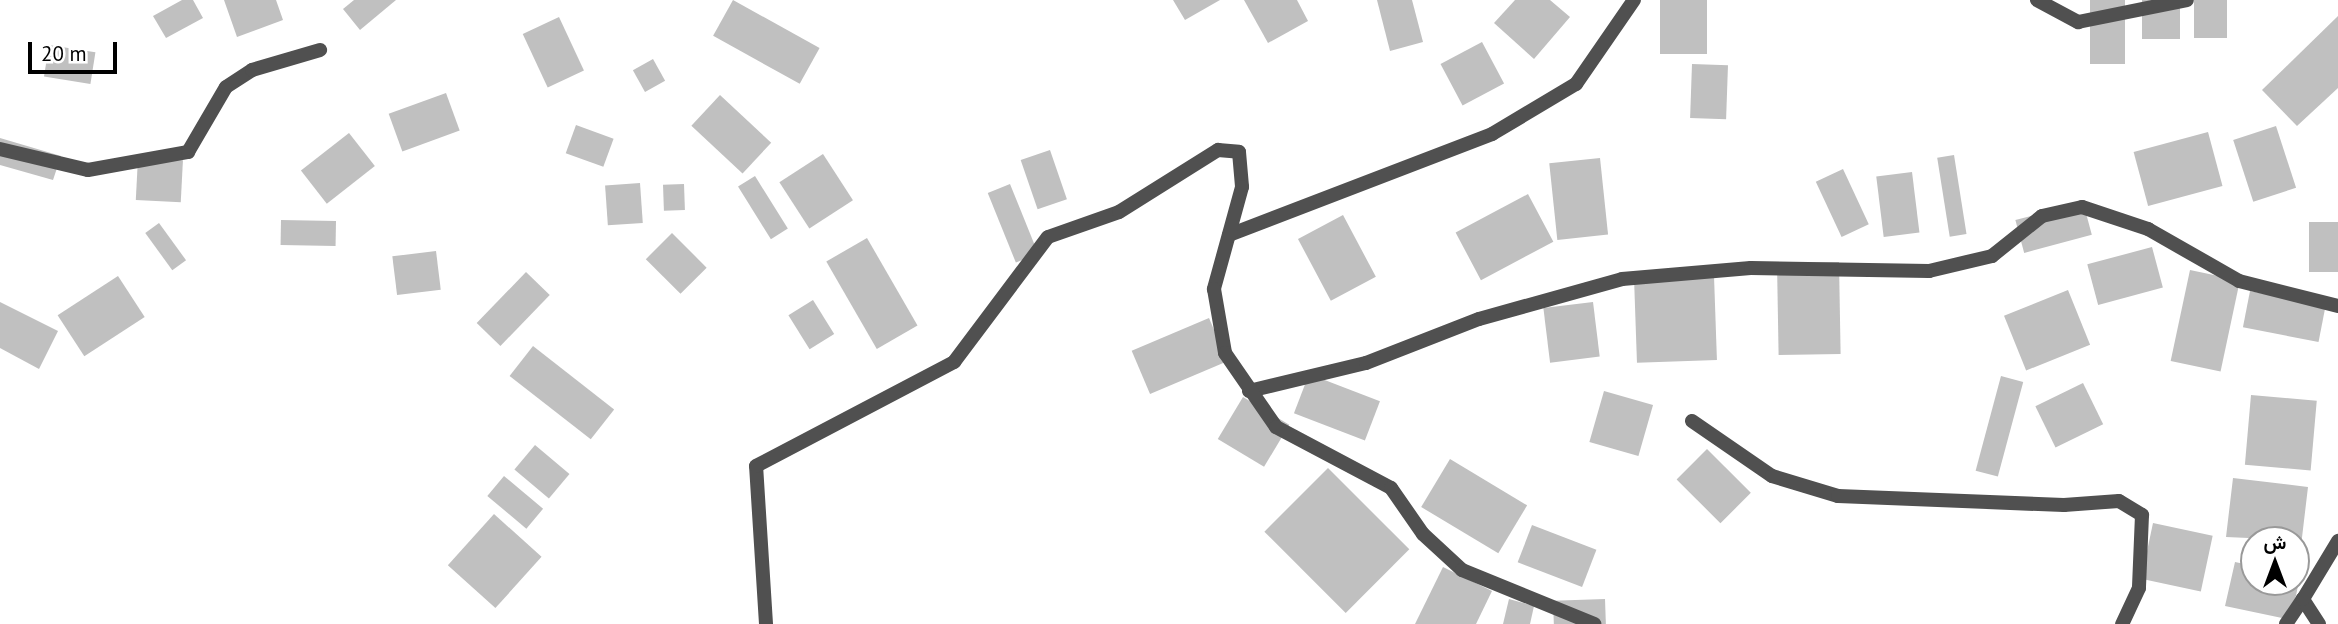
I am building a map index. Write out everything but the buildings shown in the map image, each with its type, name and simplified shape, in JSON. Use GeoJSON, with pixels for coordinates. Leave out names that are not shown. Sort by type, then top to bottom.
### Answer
{"type":"FeatureCollection","features":[{"type":"Feature","properties":{"kind":"street"},"geometry":{"type":"LineString","coordinates":[[1229,235],[1492,134],[1576,84],[1634,0]]}},
{"type":"Feature","properties":{"kind":"street"},"geometry":{"type":"LineString","coordinates":[[2037,0],[2078,22],[2187,0]]}},
{"type":"Feature","properties":{"kind":"street"},"geometry":{"type":"LineString","coordinates":[[0,149],[88,170],[188,152],[226,86],[252,70],[320,50]]}},
{"type":"Feature","properties":{"kind":"street"},"geometry":{"type":"LineString","coordinates":[[766,624],[756,466],[954,362],[1048,237],[1119,212],[1218,150],[1239,152],[1242,187],[1214,289],[1225,353],[1276,427],[1353,463],[1391,488],[1423,534],[1462,570],[1594,624]]}},
{"type":"Feature","properties":{"kind":"street"},"geometry":{"type":"LineString","coordinates":[[1249,391],[1366,363],[1479,318],[1622,279],[1751,268],[1929,271],[1992,256],[2042,216],[2082,207],[2148,229],[2239,281],[2338,306]]}},
{"type":"Feature","properties":{"kind":"street"},"geometry":{"type":"LineString","coordinates":[[1692,421],[1772,475],[1838,496],[2064,505],[2119,501],[2142,515],[2139,588],[2122,624]]}},
{"type":"Feature","properties":{"kind":"street"},"geometry":{"type":"LineString","coordinates":[[2286,624],[2338,541]]}},
{"type":"Feature","properties":{"kind":"street"},"geometry":{"type":"LineString","coordinates":[[2303,599],[2319,624]]}}]}
